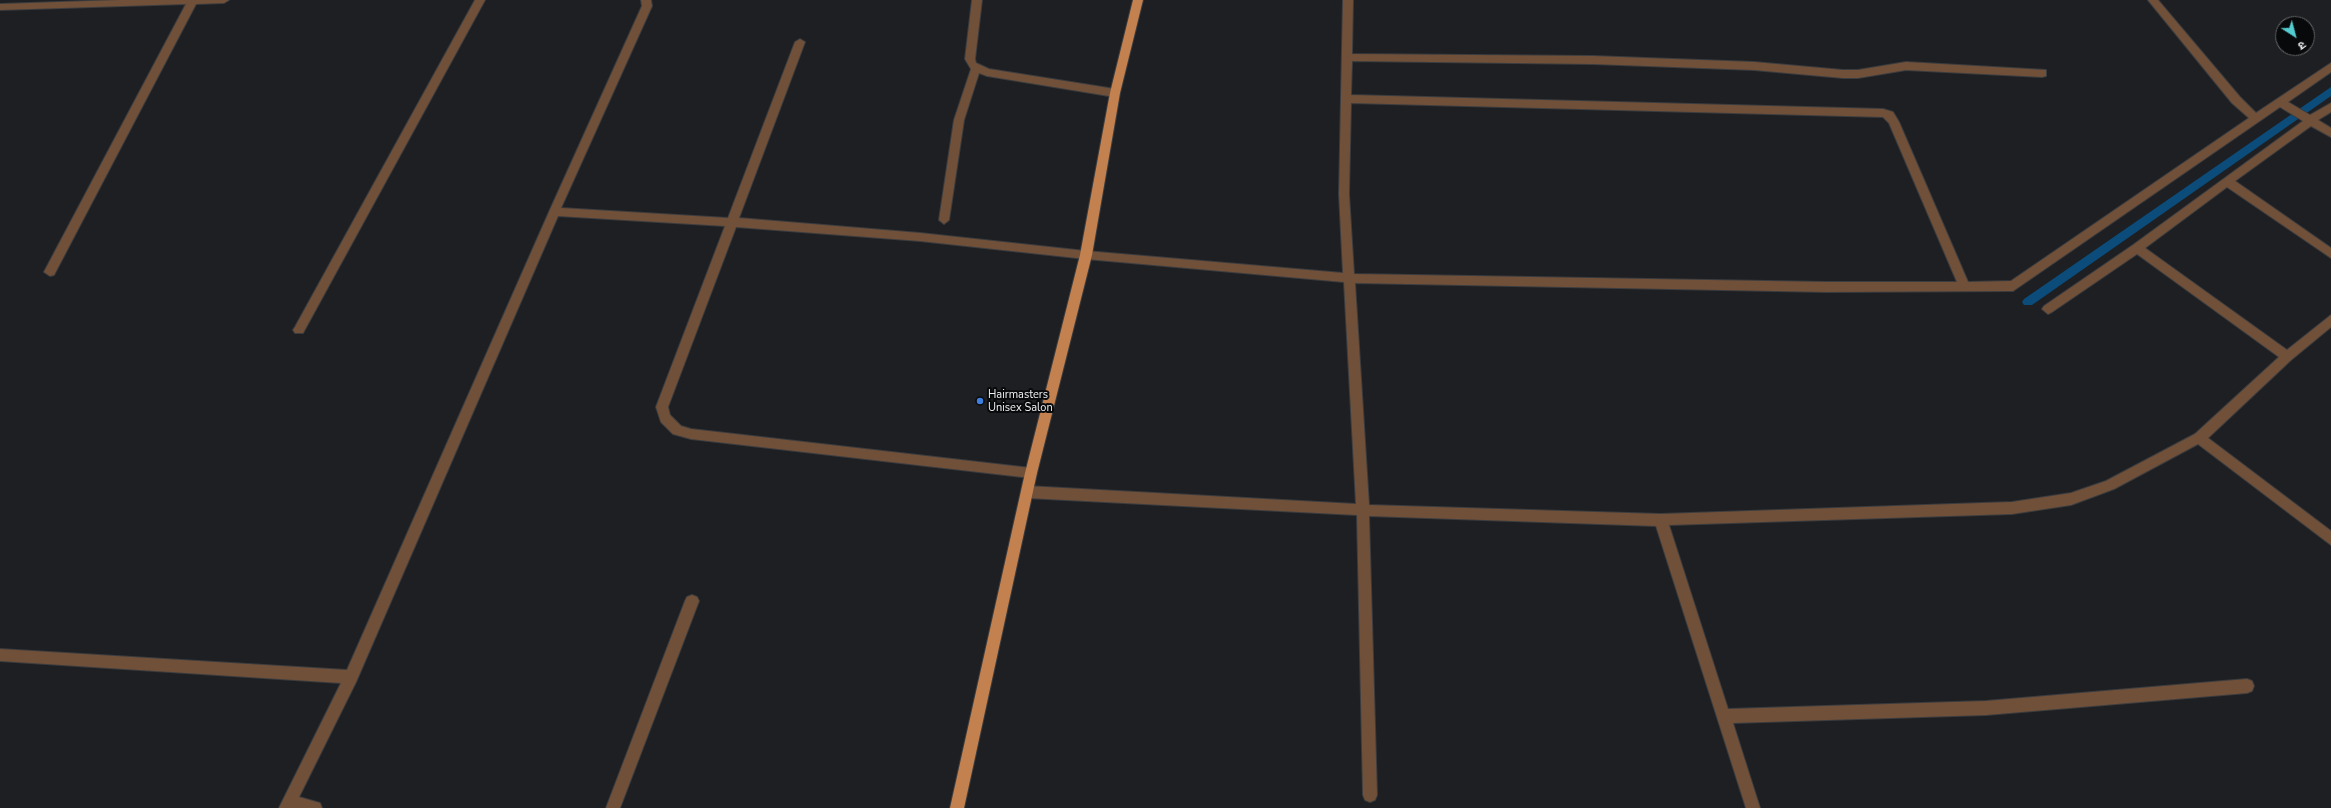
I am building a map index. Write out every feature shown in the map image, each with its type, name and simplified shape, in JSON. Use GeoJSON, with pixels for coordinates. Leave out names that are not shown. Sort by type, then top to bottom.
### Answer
{"type":"FeatureCollection","features":[{"type":"Feature","properties":{"kind":"main road"},"geometry":{"type":"LineString","coordinates":[[957,808],[1031,473],[1086,255],[1115,93],[1138,0]]}},
{"type":"Feature","properties":{"kind":"street"},"geometry":{"type":"LineString","coordinates":[[0,8],[71,3],[224,0]]}},
{"type":"Feature","properties":{"kind":"street"},"geometry":{"type":"LineString","coordinates":[[299,330],[480,0]]}},
{"type":"Feature","properties":{"kind":"street"},"geometry":{"type":"LineString","coordinates":[[315,808],[287,805],[351,677],[554,212],[646,6],[646,0]]}},
{"type":"Feature","properties":{"kind":"street"},"geometry":{"type":"LineString","coordinates":[[978,0],[970,59],[972,66],[987,72],[1115,93]]}},
{"type":"Feature","properties":{"kind":"street"},"geometry":{"type":"LineString","coordinates":[[1348,0],[1344,194],[1363,510],[1370,794]]}},
{"type":"Feature","properties":{"kind":"street"},"geometry":{"type":"LineString","coordinates":[[2153,0],[2236,100],[2256,119]]}},
{"type":"Feature","properties":{"kind":"street"},"geometry":{"type":"LineString","coordinates":[[50,272],[193,1]]}},
{"type":"Feature","properties":{"kind":"street"},"geometry":{"type":"LineString","coordinates":[[800,42],[662,407],[665,418],[677,430],[691,434],[1031,473]]}},
{"type":"Feature","properties":{"kind":"street"},"geometry":{"type":"LineString","coordinates":[[1347,57],[1601,61],[1754,66],[1843,74],[1858,74],[1906,66],[2042,73]]}},
{"type":"Feature","properties":{"kind":"street"},"geometry":{"type":"LineString","coordinates":[[554,212],[732,222],[920,237],[1086,255],[1348,278],[1827,287],[2013,286],[2331,67]]}},
{"type":"Feature","properties":{"kind":"street"},"geometry":{"type":"LineString","coordinates":[[944,220],[959,120],[976,68]]}},
{"type":"Feature","properties":{"kind":"street"},"geometry":{"type":"LineString","coordinates":[[1345,99],[1886,114],[1894,122],[1964,287]]}},
{"type":"Feature","properties":{"kind":"street"},"geometry":{"type":"LineString","coordinates":[[2280,102],[2331,133]]}},
{"type":"Feature","properties":{"kind":"street"},"geometry":{"type":"LineString","coordinates":[[2048,309],[2137,248],[2311,120],[2331,107]]}},
{"type":"Feature","properties":{"kind":"street"},"geometry":{"type":"LineString","coordinates":[[2228,182],[2331,254]]}},
{"type":"Feature","properties":{"kind":"street"},"geometry":{"type":"LineString","coordinates":[[2137,248],[2287,357]]}},
{"type":"Feature","properties":{"kind":"street"},"geometry":{"type":"LineString","coordinates":[[1027,492],[1363,510],[1661,520],[2012,508],[2072,499],[2110,485],[2199,438],[2287,357],[2331,320]]}},
{"type":"Feature","properties":{"kind":"street"},"geometry":{"type":"LineString","coordinates":[[2199,438],[2331,539]]}},
{"type":"Feature","properties":{"kind":"street"},"geometry":{"type":"LineString","coordinates":[[1661,520],[1725,716],[1753,808]]}},
{"type":"Feature","properties":{"kind":"street"},"geometry":{"type":"LineString","coordinates":[[614,808],[692,601]]}},
{"type":"Feature","properties":{"kind":"street"},"geometry":{"type":"LineString","coordinates":[[0,655],[351,677]]}},
{"type":"Feature","properties":{"kind":"street"},"geometry":{"type":"LineString","coordinates":[[1725,716],[1986,708],[2247,686]]}},
{"type":"Feature","properties":{"kind":"waterway"},"geometry":{"type":"LineString","coordinates":[[2028,302],[2331,91]]}},
{"type":"Feature","properties":{"kind":"place","name":"Hairmasters Unisex Salon"},"geometry":{"type":"Point","coordinates":[980,401]}}]}
